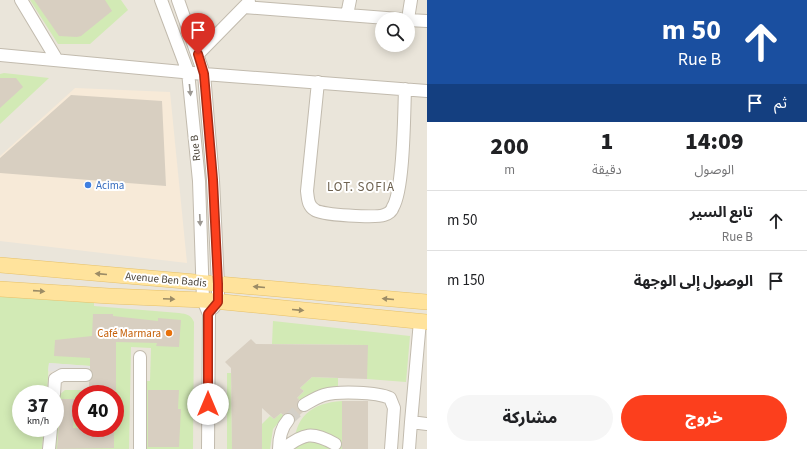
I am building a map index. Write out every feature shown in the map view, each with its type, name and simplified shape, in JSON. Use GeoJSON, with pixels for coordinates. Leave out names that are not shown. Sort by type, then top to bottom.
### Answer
{"type":"FeatureCollection","features":[{"type":"Feature","properties":{"kind":"main road","name":"Avenue Ben Badis"},"geometry":{"type":"LineString","coordinates":[[0,265],[427,302]]}},
{"type":"Feature","properties":{"kind":"main road","name":"Avenue Ben Badis"},"geometry":{"type":"LineString","coordinates":[[0,288],[423,321]]}},
{"type":"Feature","properties":{"kind":"street"},"geometry":{"type":"LineString","coordinates":[[21,0],[57,60]]}},
{"type":"Feature","properties":{"kind":"street","name":"Rue B"},"geometry":{"type":"LineString","coordinates":[[161,0],[188,72],[199,181],[203,283],[210,305]]}},
{"type":"Feature","properties":{"kind":"street","name":"Rue B"},"geometry":{"type":"LineString","coordinates":[[178,0],[204,74],[213,180],[218,284],[210,305]]}},
{"type":"Feature","properties":{"kind":"street"},"geometry":{"type":"LineString","coordinates":[[347,15],[350,0]]}},
{"type":"Feature","properties":{"kind":"street"},"geometry":{"type":"LineString","coordinates":[[409,12],[411,0]]}},
{"type":"Feature","properties":{"kind":"street"},"geometry":{"type":"LineString","coordinates":[[198,54],[247,4],[375,17]]}},
{"type":"Feature","properties":{"kind":"street"},"geometry":{"type":"LineString","coordinates":[[415,20],[427,21]]}},
{"type":"Feature","properties":{"kind":"street"},"geometry":{"type":"LineString","coordinates":[[2,57],[57,60],[204,74],[427,91]]}},
{"type":"Feature","properties":{"kind":"street"},"geometry":{"type":"LineString","coordinates":[[318,82],[307,191],[308,202],[311,207],[320,212],[340,214],[383,216],[392,210],[400,181],[405,89]]}},
{"type":"Feature","properties":{"kind":"street"},"geometry":{"type":"LineString","coordinates":[[208,449],[210,305]]}},
{"type":"Feature","properties":{"kind":"street"},"geometry":{"type":"LineString","coordinates":[[409,449],[423,321]]}},
{"type":"Feature","properties":{"kind":"street"},"geometry":{"type":"LineString","coordinates":[[140,357],[140,449]]}},
{"type":"Feature","properties":{"kind":"street"},"geometry":{"type":"LineString","coordinates":[[55,385],[55,379],[62,374],[86,375]]}},
{"type":"Feature","properties":{"kind":"street"},"geometry":{"type":"LineString","coordinates":[[304,405],[325,395],[361,394],[390,398],[394,408],[391,449]]}},
{"type":"Feature","properties":{"kind":"street"},"geometry":{"type":"LineString","coordinates":[[279,449],[282,430],[288,420]]}},
{"type":"Feature","properties":{"kind":"street"},"geometry":{"type":"LineString","coordinates":[[411,422],[427,424]]}},
{"type":"Feature","properties":{"kind":"street"},"geometry":{"type":"LineString","coordinates":[[283,449],[294,441],[306,436],[317,436],[335,444]]}},
{"type":"Feature","properties":{"kind":"street"},"geometry":{"type":"LineString","coordinates":[[50,449],[51,437]]}},
{"type":"Feature","properties":{"kind":"shaded area"},"geometry":{"type":"Polygon","coordinates":[[[0,0],[427,0],[427,449],[42,449],[43,437],[64,437],[64,385],[48,385],[51,335],[81,302],[0,296],[0,0]]]}},
{"type":"Feature","properties":{"kind":"shaded area"},"geometry":{"type":"Polygon","coordinates":[[[75,88],[170,92],[187,263],[0,241],[0,156],[75,88]]]}},
{"type":"Feature","properties":{"kind":"shaded area"},"geometry":{"type":"Polygon","coordinates":[[[49,363],[90,366],[90,373],[48,371],[49,363]]]}},
{"type":"Feature","properties":{"kind":"green space"},"geometry":{"type":"Polygon","coordinates":[[[30,0],[121,0],[128,10],[90,44],[58,44],[30,0]]]}},
{"type":"Feature","properties":{"kind":"green space"},"geometry":{"type":"Polygon","coordinates":[[[4,73],[49,78],[0,124],[0,74],[4,73]]]}},
{"type":"Feature","properties":{"kind":"green space"},"geometry":{"type":"Polygon","coordinates":[[[82,294],[94,295],[94,306],[179,313],[190,316],[194,322],[193,449],[144,449],[143,381],[150,381],[151,348],[131,347],[129,449],[54,449],[55,437],[64,437],[65,390],[72,390],[72,437],[124,437],[124,385],[89,385],[90,366],[49,363],[48,385],[12,385],[12,437],[43,437],[42,449],[0,449],[0,296],[81,302],[82,294]]]}},
{"type":"Feature","properties":{"kind":"green space"},"geometry":{"type":"Polygon","coordinates":[[[273,321],[410,336],[406,382],[367,379],[367,345],[272,344],[273,321]]]}},
{"type":"Feature","properties":{"kind":"green space"},"geometry":{"type":"Polygon","coordinates":[[[227,373],[231,373],[232,449],[227,449],[227,373]]]}},
{"type":"Feature","properties":{"kind":"green space"},"geometry":{"type":"Polygon","coordinates":[[[312,377],[338,378],[338,388],[301,401],[297,398],[304,391],[300,388],[312,377]]]}},
{"type":"Feature","properties":{"kind":"green space"},"geometry":{"type":"Polygon","coordinates":[[[342,401],[342,449],[294,449],[297,428],[306,414],[321,405],[342,401]]]}},
{"type":"Feature","properties":{"kind":"green space"},"geometry":{"type":"Polygon","coordinates":[[[281,413],[284,416],[273,429],[270,449],[262,449],[262,424],[270,416],[274,419],[281,413]]]}},
{"type":"Feature","properties":{"kind":"building"},"geometry":{"type":"Polygon","coordinates":[[[34,0],[105,0],[112,11],[81,36],[59,36],[34,0]]]}},
{"type":"Feature","properties":{"kind":"building"},"geometry":{"type":"Polygon","coordinates":[[[0,78],[16,78],[23,87],[0,108],[0,78]]]}},
{"type":"Feature","properties":{"kind":"building"},"geometry":{"type":"Polygon","coordinates":[[[71,95],[162,101],[166,186],[0,173],[0,158],[71,95]]]}},
{"type":"Feature","properties":{"kind":"building"},"geometry":{"type":"Polygon","coordinates":[[[93,314],[113,314],[113,316],[158,321],[158,318],[181,320],[179,347],[156,346],[157,343],[116,342],[116,385],[89,385],[93,375],[90,369],[90,358],[54,356],[55,340],[92,336],[93,314]]]}},
{"type":"Feature","properties":{"kind":"building"},"geometry":{"type":"Polygon","coordinates":[[[251,339],[256,344],[368,345],[367,379],[312,377],[300,388],[304,391],[297,398],[299,399],[297,405],[298,409],[303,412],[295,419],[293,414],[289,413],[283,415],[281,413],[274,419],[262,408],[262,449],[232,449],[231,368],[225,362],[251,339]]]}},
{"type":"Feature","properties":{"kind":"building"},"geometry":{"type":"Polygon","coordinates":[[[148,390],[179,390],[178,409],[181,409],[179,447],[148,447],[148,390]]]}},
{"type":"Feature","properties":{"kind":"building"},"geometry":{"type":"Polygon","coordinates":[[[64,399],[72,399],[72,437],[114,437],[114,448],[57,449],[58,437],[64,437],[64,399]]]}},
{"type":"Feature","properties":{"kind":"building"},"geometry":{"type":"Polygon","coordinates":[[[342,401],[368,401],[368,449],[342,449],[342,401]]]}},
{"type":"Feature","properties":{"kind":"tunnel"},"geometry":{"type":"LineString","coordinates":[[288,420],[304,405]]}},
{"type":"Feature","properties":{"kind":"place","name":"Acima"},"geometry":{"type":"Point","coordinates":[88,185]}},
{"type":"Feature","properties":{"kind":"place","name":"Café Marmara"},"geometry":{"type":"Point","coordinates":[169,333]}},
{"type":"Feature","properties":{"kind":"district","name":"LOT. SOFIA"},"geometry":{"type":"Point","coordinates":[361,186]}},
{"type":"Feature","properties":{"kind":"route"},"geometry":{"type":"LineString","coordinates":[[198,54],[204,74],[213,180],[218,284],[218,302],[208,314],[208,404]]}}]}
